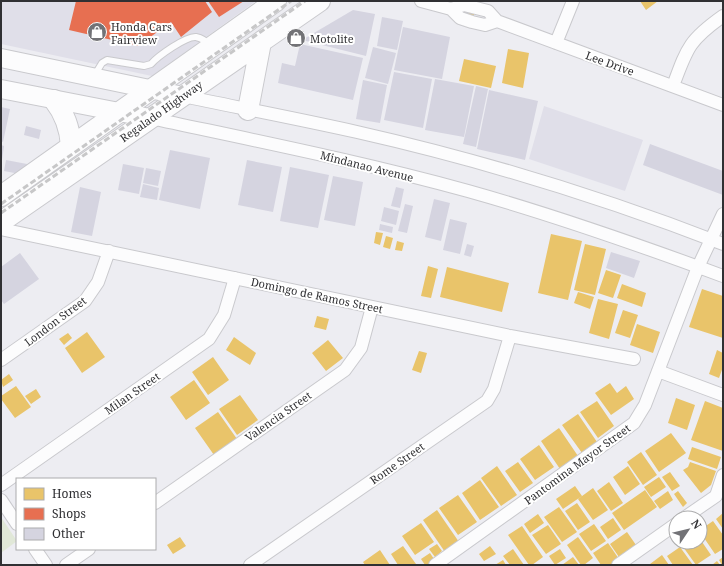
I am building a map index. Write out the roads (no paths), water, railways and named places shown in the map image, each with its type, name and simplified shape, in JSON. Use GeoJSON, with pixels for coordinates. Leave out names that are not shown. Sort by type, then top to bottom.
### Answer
{"type":"FeatureCollection","features":[{"type":"Feature","properties":{"kind":"main road","name":"Regalado Highway"},"geometry":{"type":"LineString","coordinates":[[1,196],[276,1]]}},
{"type":"Feature","properties":{"kind":"main road","name":"Regalado Highway"},"geometry":{"type":"LineString","coordinates":[[1,222],[320,1]]}},
{"type":"Feature","properties":{"kind":"main road"},"geometry":{"type":"LineString","coordinates":[[248,110],[261,42]]}},
{"type":"Feature","properties":{"kind":"main road"},"geometry":{"type":"LineString","coordinates":[[1,58],[183,96]]}},
{"type":"Feature","properties":{"kind":"main road","name":"Mindanao Avenue"},"geometry":{"type":"LineString","coordinates":[[1,89],[150,118]]}},
{"type":"Feature","properties":{"kind":"main road"},"geometry":{"type":"LineString","coordinates":[[54,100],[62,110],[67,121],[71,146]]}},
{"type":"Feature","properties":{"kind":"street","name":"Lee Drive"},"geometry":{"type":"LineString","coordinates":[[421,1],[451,9],[464,5],[488,11],[497,21],[723,105]]}},
{"type":"Feature","properties":{"kind":"street"},"geometry":{"type":"LineString","coordinates":[[556,43],[573,1]]}},
{"type":"Feature","properties":{"kind":"street"},"geometry":{"type":"LineString","coordinates":[[673,86],[687,49],[694,38],[723,16]]}},
{"type":"Feature","properties":{"kind":"street"},"geometry":{"type":"LineString","coordinates":[[183,96],[356,132],[477,162],[592,197],[723,244]]}},
{"type":"Feature","properties":{"kind":"street","name":"Mindanao Avenue"},"geometry":{"type":"LineString","coordinates":[[150,118],[350,161],[468,191],[579,225],[723,276]]}},
{"type":"Feature","properties":{"kind":"street","name":"Pantomina Mayor Street"},"geometry":{"type":"LineString","coordinates":[[435,565],[630,427],[642,411],[698,267],[723,214]]}},
{"type":"Feature","properties":{"kind":"street","name":"Domingo de Ramos Street"},"geometry":{"type":"LineString","coordinates":[[1,229],[510,336],[634,359]]}},
{"type":"Feature","properties":{"kind":"street","name":"London Street"},"geometry":{"type":"LineString","coordinates":[[1,360],[85,300],[98,282],[109,251]]}},
{"type":"Feature","properties":{"kind":"street","name":"Milan Street"},"geometry":{"type":"LineString","coordinates":[[1,485],[209,339],[224,315],[235,278]]}},
{"type":"Feature","properties":{"kind":"street","name":"Valencia Street"},"geometry":{"type":"LineString","coordinates":[[156,502],[345,370],[361,348],[372,307]]}},
{"type":"Feature","properties":{"kind":"street","name":"Rome Street"},"geometry":{"type":"LineString","coordinates":[[250,565],[487,401],[494,389],[510,336]]}},
{"type":"Feature","properties":{"kind":"street"},"geometry":{"type":"LineString","coordinates":[[658,371],[723,395]]}},
{"type":"Feature","properties":{"kind":"street"},"geometry":{"type":"LineString","coordinates":[[696,510],[716,496],[723,474]]}},
{"type":"Feature","properties":{"kind":"street"},"geometry":{"type":"LineString","coordinates":[[1,500],[16,522]]}},
{"type":"Feature","properties":{"kind":"street"},"geometry":{"type":"LineString","coordinates":[[618,565],[668,530]]}},
{"type":"Feature","properties":{"kind":"street"},"geometry":{"type":"LineString","coordinates":[[35,550],[46,565]]}},
{"type":"Feature","properties":{"kind":"street"},"geometry":{"type":"LineString","coordinates":[[66,565],[88,550]]}},
{"type":"Feature","properties":{"kind":"lane"},"geometry":{"type":"LineString","coordinates":[[93,77],[102,63],[107,60],[144,66],[150,64],[188,38],[196,37],[205,41],[211,47]]}},
{"type":"Feature","properties":{"kind":"railway"},"geometry":{"type":"LineString","coordinates":[[1,204],[291,1]]}},
{"type":"Feature","properties":{"kind":"railway"},"geometry":{"type":"LineString","coordinates":[[1,213],[305,1]]}},
{"type":"Feature","properties":{"kind":"place","name":"Honda Cars Fairview"},"geometry":{"type":"Point","coordinates":[97,32]}},
{"type":"Feature","properties":{"kind":"place","name":"Motolite"},"geometry":{"type":"Point","coordinates":[296,38]}}]}
